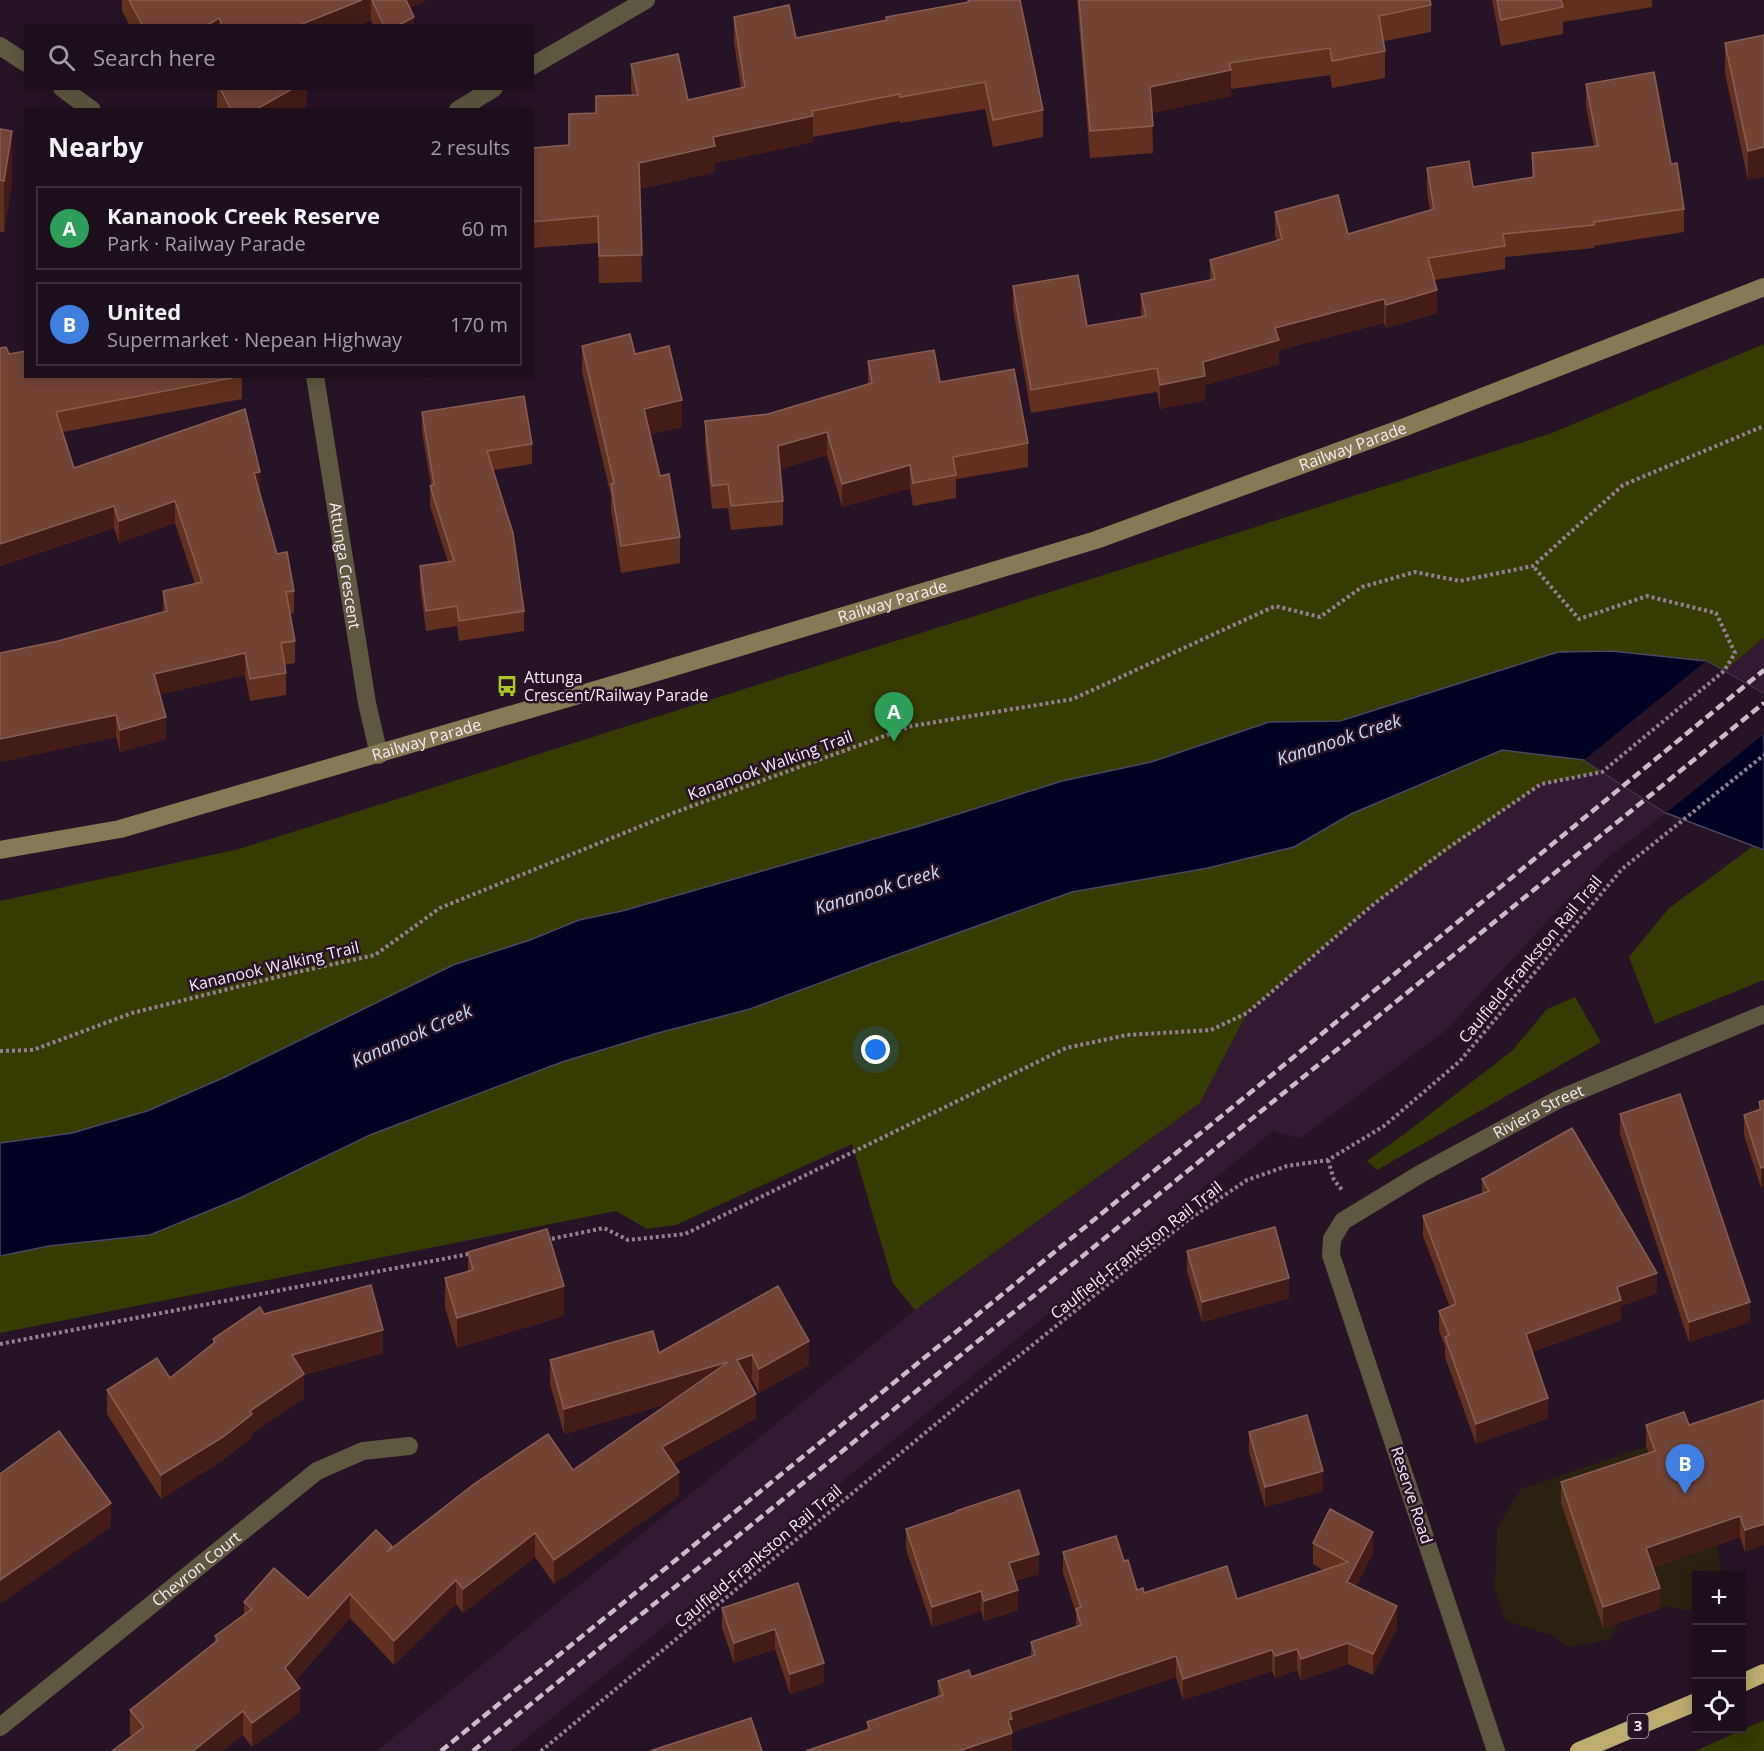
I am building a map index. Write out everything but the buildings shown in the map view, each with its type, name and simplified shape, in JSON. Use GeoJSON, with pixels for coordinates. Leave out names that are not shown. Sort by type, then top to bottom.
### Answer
{"type":"FeatureCollection","features":[{"type":"Feature","properties":{"kind":"highway"},"geometry":{"type":"LineString","coordinates":[[1746,1681],[1764,1673]]}},
{"type":"Feature","properties":{"kind":"highway","name":"3"},"geometry":{"type":"LineString","coordinates":[[1579,1751],[1692,1704]]}},
{"type":"Feature","properties":{"kind":"street"},"geometry":{"type":"LineString","coordinates":[[534,65],[646,0]]}},
{"type":"Feature","properties":{"kind":"street"},"geometry":{"type":"LineString","coordinates":[[0,46],[24,62]]}},
{"type":"Feature","properties":{"kind":"street"},"geometry":{"type":"LineString","coordinates":[[65,90],[89,108]]}},
{"type":"Feature","properties":{"kind":"street"},"geometry":{"type":"LineString","coordinates":[[461,108],[491,90]]}},
{"type":"Feature","properties":{"kind":"street","name":"Railway Parade"},"geometry":{"type":"LineString","coordinates":[[0,850],[120,829],[1096,540],[1405,427],[1764,287]]}},
{"type":"Feature","properties":{"kind":"street","name":"Attunga Crescent"},"geometry":{"type":"LineString","coordinates":[[315,378],[367,703],[379,754]]}},
{"type":"Feature","properties":{"kind":"street","name":"Riviera Street"},"geometry":{"type":"LineString","coordinates":[[1332,1239],[1343,1221],[1360,1210],[1422,1173],[1559,1099],[1764,1014]]}},
{"type":"Feature","properties":{"kind":"street","name":"Reserve Road"},"geometry":{"type":"LineString","coordinates":[[1332,1239],[1331,1255],[1497,1751]]}},
{"type":"Feature","properties":{"kind":"street","name":"Chevron Court"},"geometry":{"type":"LineString","coordinates":[[0,1727],[317,1471],[363,1450],[409,1446]]}},
{"type":"Feature","properties":{"kind":"path"},"geometry":{"type":"LineString","coordinates":[[546,1240],[604,1228],[628,1240],[685,1234],[1066,1048],[1127,1035],[1211,1030],[1247,1013],[1374,903],[1445,850],[1541,784],[1602,772],[1724,671],[1735,653],[1716,613],[1647,596],[1579,619],[1533,567],[1623,485],[1764,426]]}},
{"type":"Feature","properties":{"kind":"path","name":"Kananook Walking Trail"},"geometry":{"type":"LineString","coordinates":[[0,1051],[33,1050],[132,1012],[375,955],[440,908],[673,813],[912,726],[1073,699],[1275,606],[1320,616],[1362,587],[1415,572],[1460,581],[1533,567]]}},
{"type":"Feature","properties":{"kind":"path","name":"Caulfield-Frankston Rail Trail"},"geometry":{"type":"LineString","coordinates":[[541,1751],[989,1380],[1188,1220],[1247,1180],[1287,1166],[1328,1160],[1384,1126],[1460,1061],[1622,869],[1764,755]]}},
{"type":"Feature","properties":{"kind":"path"},"geometry":{"type":"LineString","coordinates":[[0,1344],[476,1253]]}},
{"type":"Feature","properties":{"kind":"shaded area"},"geometry":{"type":"Polygon","coordinates":[[[1764,638],[1764,694],[1724,671],[1764,638]]]}},
{"type":"Feature","properties":{"kind":"shaded area"},"geometry":{"type":"Polygon","coordinates":[[[1602,772],[1666,813],[1606,859],[1444,1032],[1300,1138],[1273,1131],[511,1751],[377,1751],[915,1310],[1200,1103],[1247,1013],[1375,903],[1541,784],[1602,772]]]}},
{"type":"Feature","properties":{"kind":"shaded area"},"geometry":{"type":"Polygon","coordinates":[[[1684,1433],[1722,1571],[1692,1571],[1692,1608],[1689,1611],[1665,1606],[1639,1610],[1620,1622],[1609,1640],[1568,1647],[1552,1635],[1506,1621],[1493,1585],[1496,1569],[1497,1528],[1521,1489],[1684,1433]]]}},
{"type":"Feature","properties":{"kind":"green space"},"geometry":{"type":"Polygon","coordinates":[[[1764,344],[1764,638],[1724,671],[1706,661],[1612,651],[1431,691],[1340,721],[1269,722],[1151,762],[1062,781],[923,825],[622,911],[579,920],[530,940],[453,965],[225,1077],[147,1111],[72,1133],[0,1143],[0,901],[239,849],[1552,433],[1764,344]]]}},
{"type":"Feature","properties":{"kind":"green space"},"geometry":{"type":"Polygon","coordinates":[[[1502,750],[1584,760],[1602,772],[1541,784],[1375,903],[1247,1013],[1200,1103],[915,1310],[893,1283],[852,1144],[676,1225],[647,1229],[616,1211],[0,1333],[0,1256],[240,1198],[370,1135],[562,1062],[658,1033],[750,1009],[1072,892],[1208,868],[1294,847],[1351,814],[1502,750]]]}},
{"type":"Feature","properties":{"kind":"green space"},"geometry":{"type":"Polygon","coordinates":[[[1752,847],[1764,850],[1764,980],[1655,1024],[1629,957],[1669,908],[1752,847]]]}},
{"type":"Feature","properties":{"kind":"green space"},"geometry":{"type":"Polygon","coordinates":[[[1575,997],[1601,1042],[1377,1170],[1367,1161],[1513,1050],[1547,1009],[1575,997]]]}},
{"type":"Feature","properties":{"kind":"green space"},"geometry":{"type":"Polygon","coordinates":[[[1764,1720],[1764,1751],[1695,1751],[1735,1733],[1746,1733],[1746,1728],[1764,1720]]]}},
{"type":"Feature","properties":{"kind":"water","name":"Kananook Creek"},"geometry":{"type":"Polygon","coordinates":[[[1612,651],[1706,661],[1764,694],[1764,850],[1666,813],[1584,760],[1502,750],[1351,814],[1294,847],[1208,868],[1072,892],[750,1009],[658,1033],[562,1062],[370,1135],[240,1198],[150,1235],[49,1246],[0,1256],[0,1143],[72,1133],[147,1111],[225,1077],[453,965],[530,940],[579,920],[622,911],[923,825],[1062,781],[1151,762],[1269,722],[1340,721],[1558,652],[1612,651]]]}},
{"type":"Feature","properties":{"kind":"pier"},"geometry":{"type":"Polygon","coordinates":[[[1706,661],[1764,694],[1764,734],[1666,813],[1584,760],[1706,661]]]}},
{"type":"Feature","properties":{"kind":"railway"},"geometry":{"type":"LineString","coordinates":[[441,1751],[1256,1088],[1764,670]]}},
{"type":"Feature","properties":{"kind":"railway"},"geometry":{"type":"LineString","coordinates":[[473,1751],[1764,703]]}},
{"type":"Feature","properties":{"kind":"place","name":"Attunga Crescent/Railway Parade"},"geometry":{"type":"Point","coordinates":[507,686]}},
{"type":"Feature","properties":{"kind":"place","name":"Kananook Creek Reserve"},"geometry":{"type":"Point","coordinates":[894,742]}},
{"type":"Feature","properties":{"kind":"place","name":"United"},"geometry":{"type":"Point","coordinates":[1685,1494]}}]}
